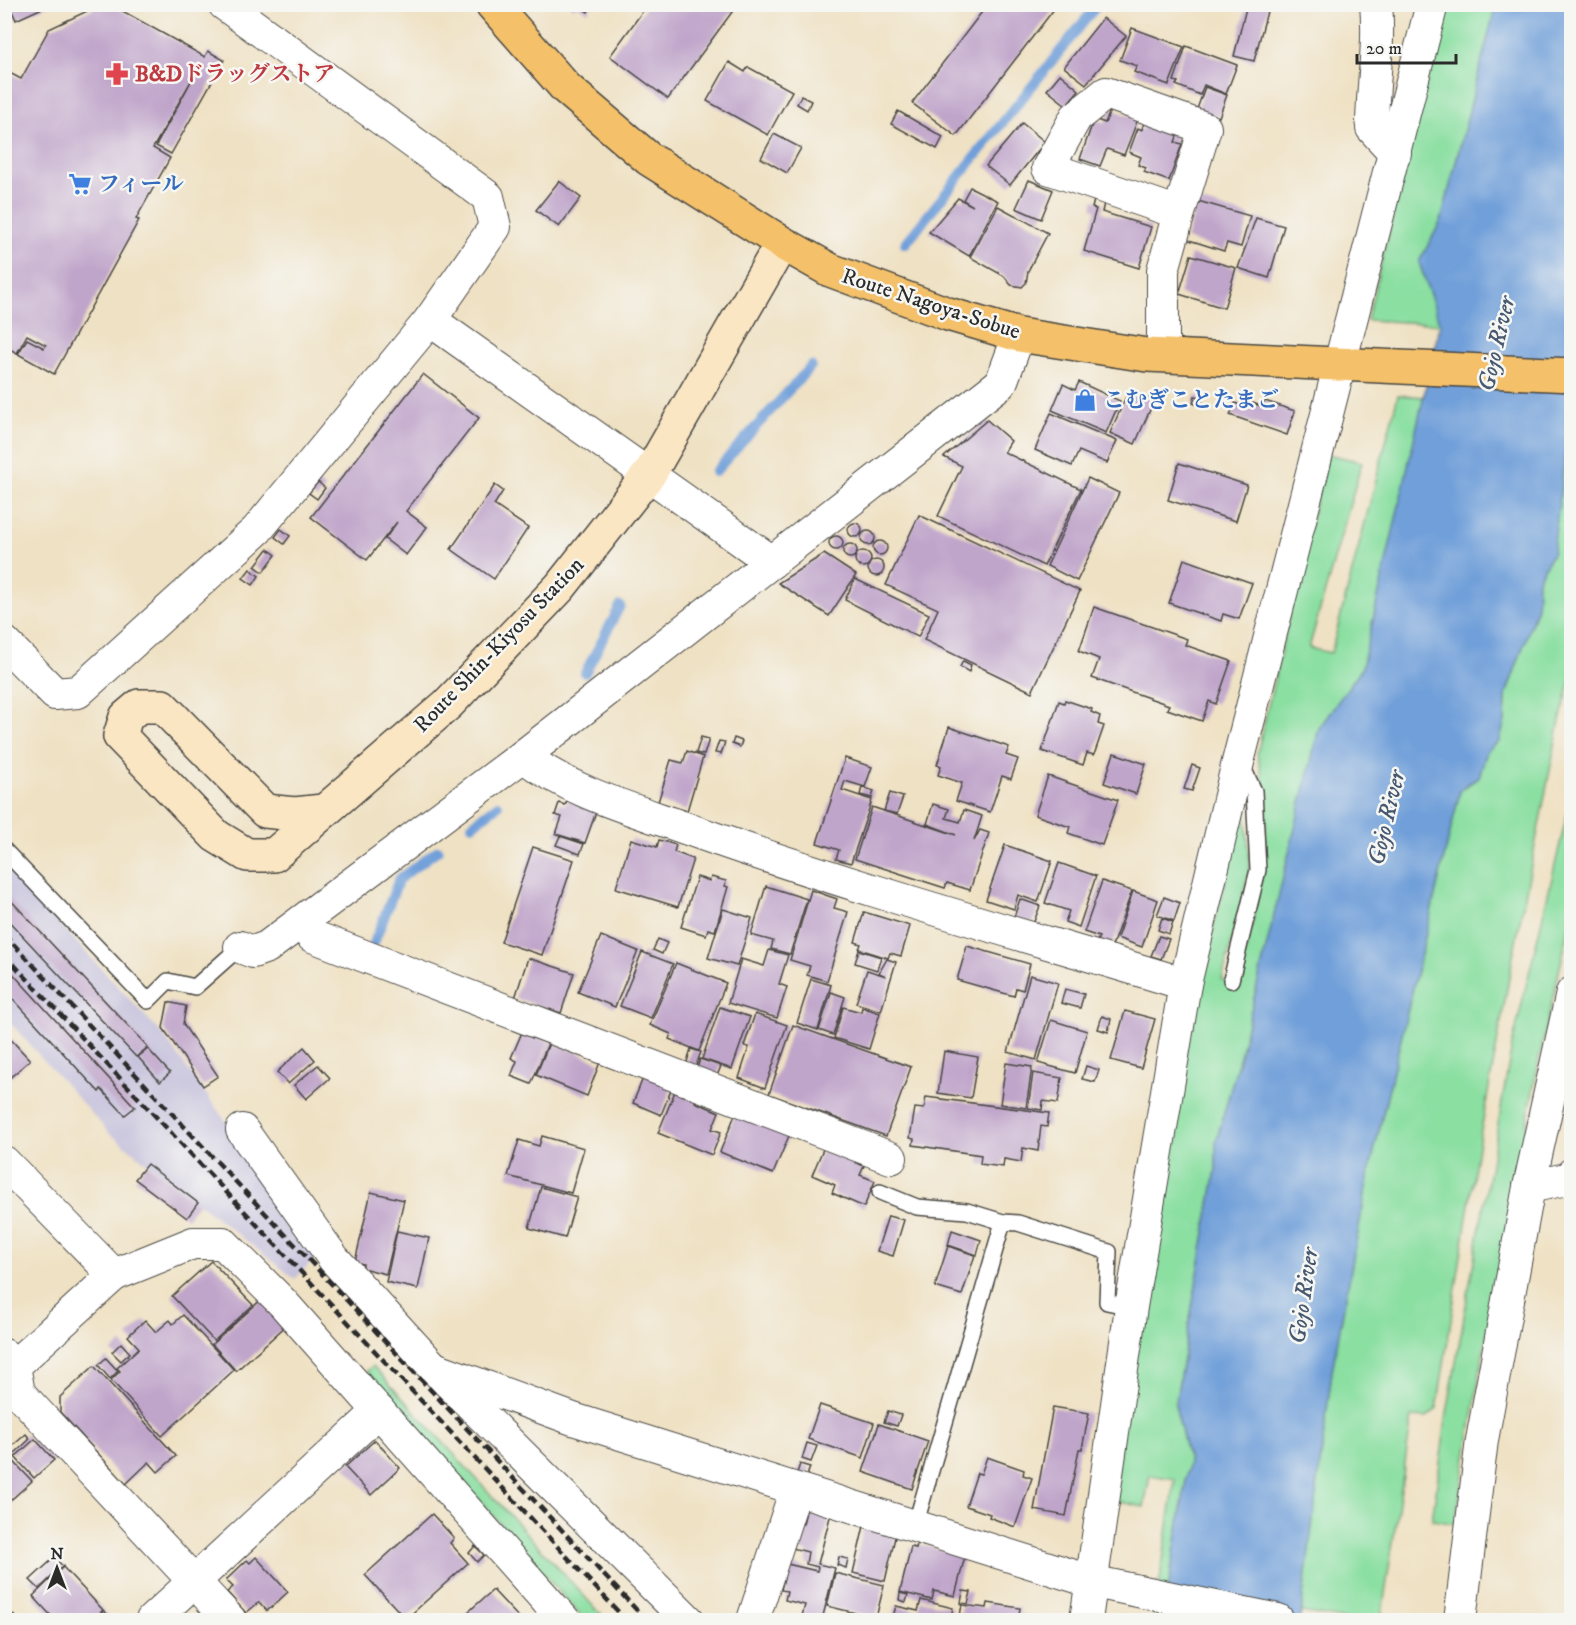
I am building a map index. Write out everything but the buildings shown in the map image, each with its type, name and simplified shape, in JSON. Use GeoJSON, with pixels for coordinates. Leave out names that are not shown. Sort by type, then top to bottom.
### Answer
{"type":"FeatureCollection","features":[{"type":"Feature","properties":{"kind":"main road","name":"Route Nagoya-Sobue"},"geometry":{"type":"LineString","coordinates":[[492,4],[566,88],[649,159],[782,243],[830,270],[948,314],[1019,334],[1163,356],[1572,375]]}},
{"type":"Feature","properties":{"kind":"main road","name":"Route Shin-Kiyosu Station"},"geometry":{"type":"LineString","coordinates":[[323,811],[296,814],[265,811],[162,706],[139,706],[126,717],[120,736],[216,836],[247,855],[274,855],[448,704],[560,587],[650,473],[782,243]]}},
{"type":"Feature","properties":{"kind":"street"},"geometry":{"type":"LineString","coordinates":[[4,642],[55,694],[78,692],[257,530],[430,320],[495,226],[488,197],[224,4]]}},
{"type":"Feature","properties":{"kind":"street"},"geometry":{"type":"LineString","coordinates":[[1376,4],[1379,39],[1372,97],[1372,128],[1395,153]]}},
{"type":"Feature","properties":{"kind":"street"},"geometry":{"type":"LineString","coordinates":[[1086,1620],[1101,1583],[1131,1307],[1185,984],[1239,758],[1432,4]]}},
{"type":"Feature","properties":{"kind":"street"},"geometry":{"type":"LineString","coordinates":[[1163,356],[1163,270],[1205,128],[1106,93],[1076,117],[1048,168],[1179,213]]}},
{"type":"Feature","properties":{"kind":"street"},"geometry":{"type":"LineString","coordinates":[[430,320],[650,473],[772,562]]}},
{"type":"Feature","properties":{"kind":"street"},"geometry":{"type":"LineString","coordinates":[[240,947],[252,952],[267,947],[301,922],[523,756],[1001,383],[1019,334]]}},
{"type":"Feature","properties":{"kind":"street"},"geometry":{"type":"LineString","coordinates":[[523,756],[539,768],[610,801],[812,873],[1185,984]]}},
{"type":"Feature","properties":{"kind":"street"},"geometry":{"type":"LineString","coordinates":[[301,922],[312,936],[891,1158]]}},
{"type":"Feature","properties":{"kind":"street"},"geometry":{"type":"LineString","coordinates":[[1460,1620],[1482,1440],[1528,1187],[1572,993]]}},
{"type":"Feature","properties":{"kind":"street"},"geometry":{"type":"LineString","coordinates":[[242,1130],[334,1258],[436,1369],[687,1620]]}},
{"type":"Feature","properties":{"kind":"street"},"geometry":{"type":"LineString","coordinates":[[4,1162],[114,1275]]}},
{"type":"Feature","properties":{"kind":"street"},"geometry":{"type":"LineString","coordinates":[[1528,1187],[1571,1178],[1572,1174]]}},
{"type":"Feature","properties":{"kind":"street"},"geometry":{"type":"LineString","coordinates":[[230,1620],[19,1393],[9,1360],[114,1275],[193,1243],[223,1243],[283,1303],[564,1620]]}},
{"type":"Feature","properties":{"kind":"street"},"geometry":{"type":"LineString","coordinates":[[436,1369],[573,1419],[1101,1583],[1278,1620]]}},
{"type":"Feature","properties":{"kind":"street"},"geometry":{"type":"LineString","coordinates":[[152,1620],[379,1411]]}},
{"type":"Feature","properties":{"kind":"street"},"geometry":{"type":"LineString","coordinates":[[753,1620],[796,1489]]}},
{"type":"Feature","properties":{"kind":"lane"},"geometry":{"type":"LineString","coordinates":[[1231,980],[1258,870],[1254,791],[1239,758]]}},
{"type":"Feature","properties":{"kind":"lane"},"geometry":{"type":"LineString","coordinates":[[4,850],[148,1001],[168,981],[195,987],[240,947]]}},
{"type":"Feature","properties":{"kind":"lane"},"geometry":{"type":"LineString","coordinates":[[880,1192],[917,1207],[967,1210],[1003,1222],[1018,1223],[1109,1252],[1107,1302],[1131,1307]]}},
{"type":"Feature","properties":{"kind":"lane"},"geometry":{"type":"LineString","coordinates":[[915,1526],[1003,1222]]}},
{"type":"Feature","properties":{"kind":"shaded area"},"geometry":{"type":"Polygon","coordinates":[[[5,865],[163,1035],[321,1252],[295,1279],[109,1133],[5,1017],[5,865]]]}},
{"type":"Feature","properties":{"kind":"green space"},"geometry":{"type":"Polygon","coordinates":[[[1445,5],[1496,5],[1441,221],[1419,262],[1440,324],[1367,320],[1445,5]]]}},
{"type":"Feature","properties":{"kind":"green space"},"geometry":{"type":"Polygon","coordinates":[[[1398,395],[1424,397],[1362,668],[1319,729],[1241,1052],[1216,1142],[1216,1170],[1175,1405],[1189,1462],[1163,1620],[1154,1620],[1175,1479],[1150,1475],[1144,1507],[1111,1500],[1195,997],[1245,805],[1250,867],[1222,980],[1238,984],[1258,898],[1265,841],[1266,813],[1257,754],[1327,454],[1362,462],[1309,648],[1331,653],[1398,395]]]}},
{"type":"Feature","properties":{"kind":"green space"},"geometry":{"type":"Polygon","coordinates":[[[1568,418],[1571,418],[1571,679],[1559,725],[1514,951],[1478,1147],[1437,1409],[1426,1418],[1412,1417],[1381,1620],[1347,1620],[1301,1612],[1332,1371],[1370,1168],[1460,791],[1479,777],[1487,751],[1505,721],[1506,695],[1537,607],[1538,579],[1553,552],[1568,418]]]}},
{"type":"Feature","properties":{"kind":"green space"},"geometry":{"type":"Polygon","coordinates":[[[1571,798],[1571,919],[1539,1059],[1482,1360],[1455,1524],[1432,1520],[1447,1413],[1512,1045],[1571,798]]]}},
{"type":"Feature","properties":{"kind":"green space"},"geometry":{"type":"Polygon","coordinates":[[[373,1366],[606,1620],[584,1620],[367,1371],[373,1366]]]}},
{"type":"Feature","properties":{"kind":"water","name":"Gojo River"},"geometry":{"type":"Polygon","coordinates":[[[1496,5],[1571,5],[1572,398],[1553,552],[1538,579],[1537,607],[1506,695],[1505,721],[1499,742],[1487,751],[1479,778],[1467,784],[1460,791],[1370,1168],[1332,1371],[1300,1620],[1163,1620],[1189,1462],[1175,1405],[1216,1170],[1216,1142],[1241,1052],[1319,728],[1362,668],[1440,324],[1419,262],[1441,221],[1496,5]]]}},
{"type":"Feature","properties":{"kind":"waterway"},"geometry":{"type":"LineString","coordinates":[[905,244],[1098,4]]}},
{"type":"Feature","properties":{"kind":"waterway"},"geometry":{"type":"LineString","coordinates":[[715,472],[811,366]]}},
{"type":"Feature","properties":{"kind":"waterway"},"geometry":{"type":"LineString","coordinates":[[585,673],[620,606]]}},
{"type":"Feature","properties":{"kind":"waterway"},"geometry":{"type":"LineString","coordinates":[[472,825],[498,805]]}},
{"type":"Feature","properties":{"kind":"waterway"},"geometry":{"type":"LineString","coordinates":[[374,943],[399,879],[438,850]]}},
{"type":"Feature","properties":{"kind":"railway"},"geometry":{"type":"LineString","coordinates":[[4,934],[646,1620]]}},
{"type":"Feature","properties":{"kind":"railway"},"geometry":{"type":"LineString","coordinates":[[4,954],[626,1620]]}},
{"type":"Feature","properties":{"kind":"place","name":"B&Dドラッグストア"},"geometry":{"type":"Point","coordinates":[117,74]}},
{"type":"Feature","properties":{"kind":"place","name":"フィール"},"geometry":{"type":"Point","coordinates":[80,184]}},
{"type":"Feature","properties":{"kind":"place","name":"こむぎことたまご"},"geometry":{"type":"Point","coordinates":[1085,400]}}]}
